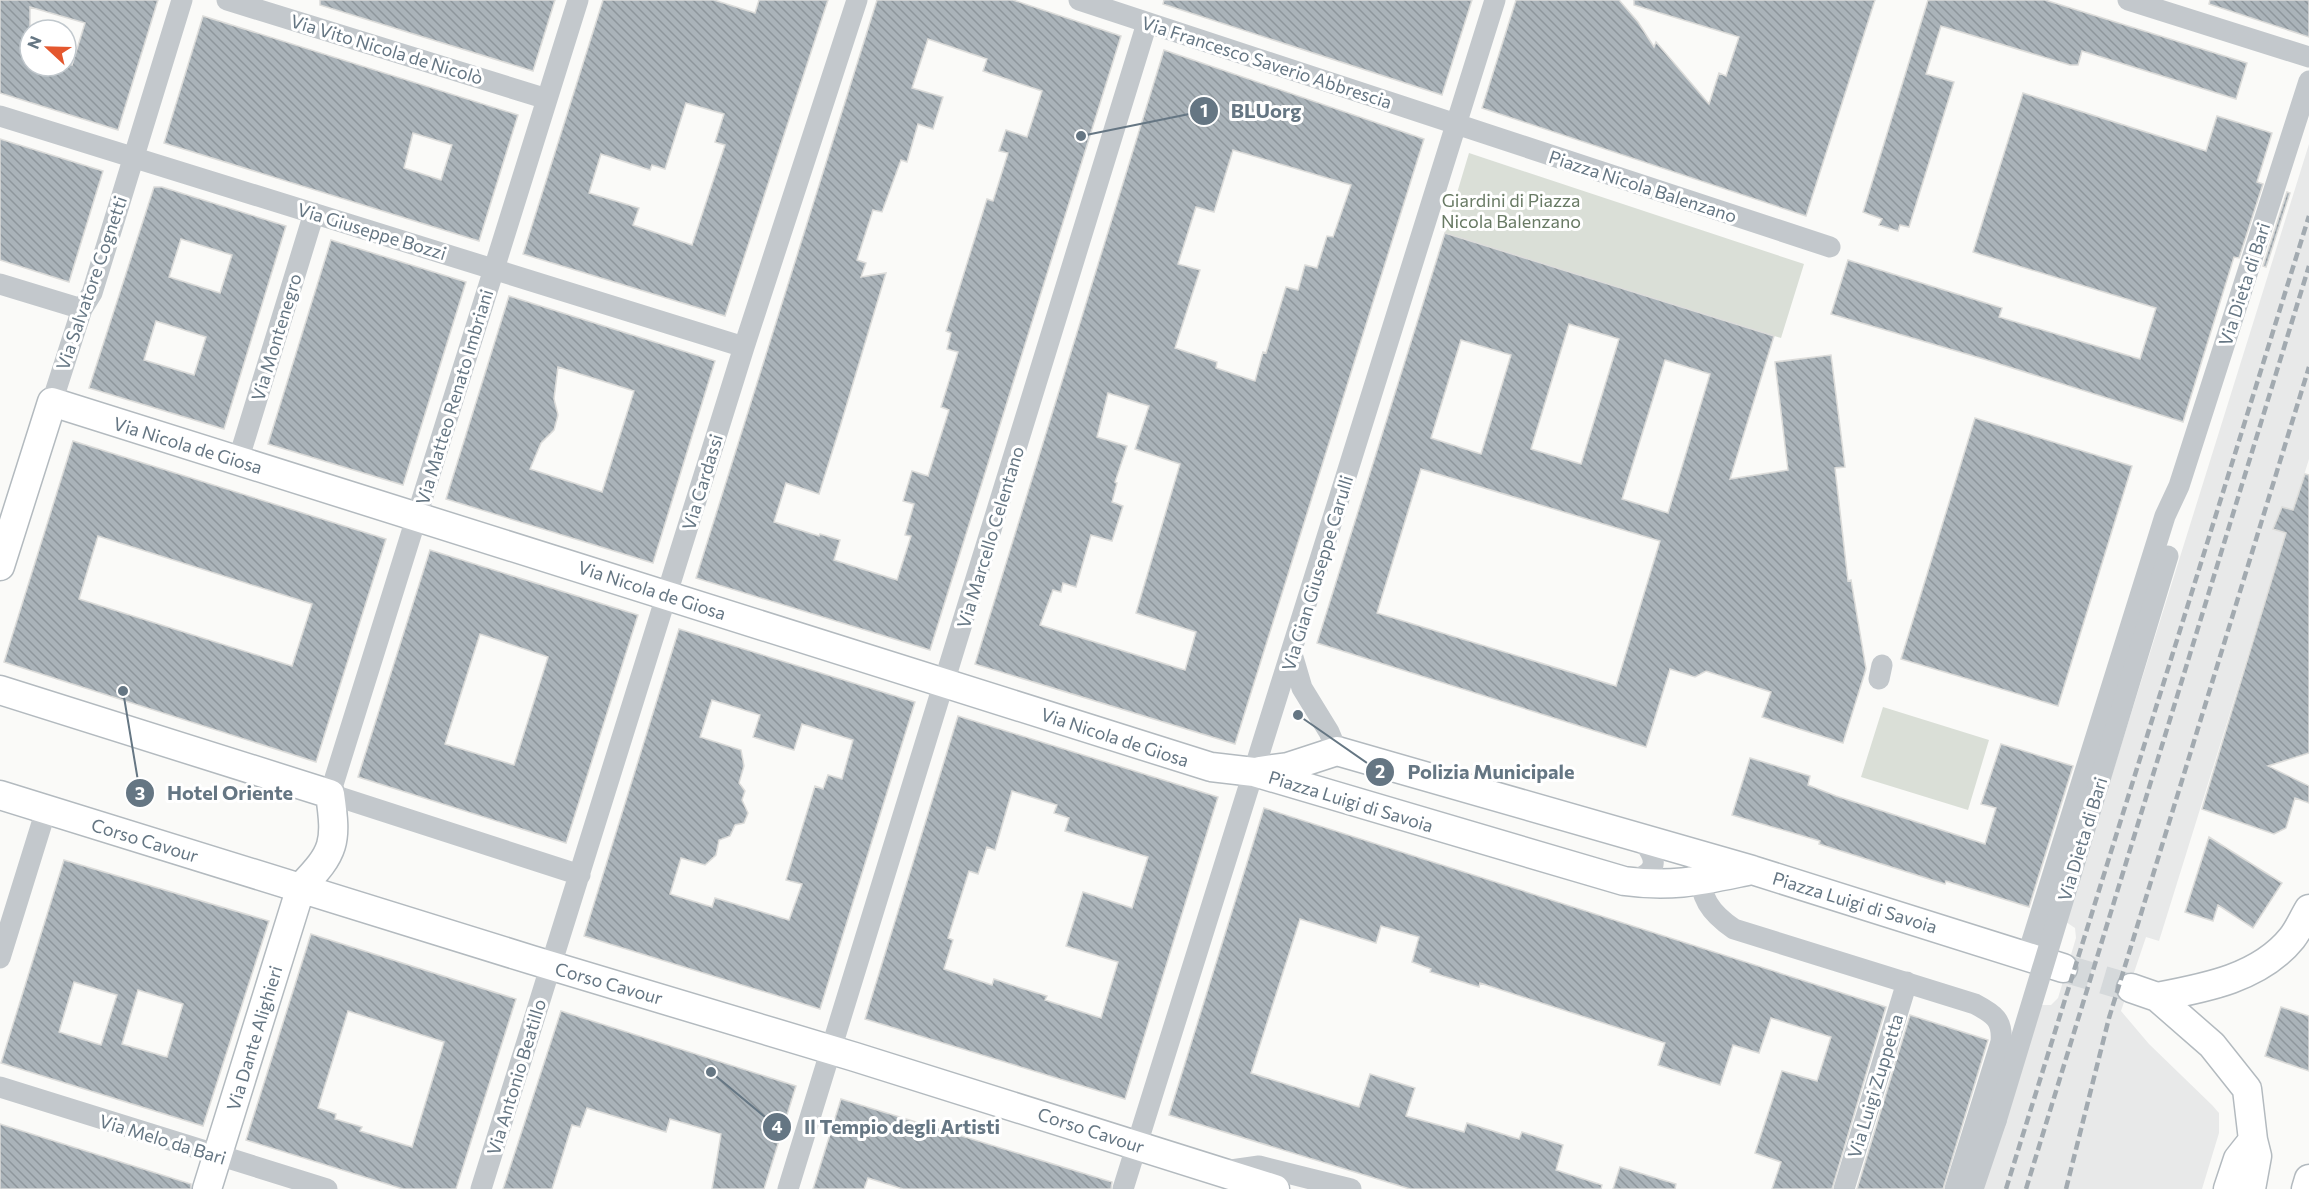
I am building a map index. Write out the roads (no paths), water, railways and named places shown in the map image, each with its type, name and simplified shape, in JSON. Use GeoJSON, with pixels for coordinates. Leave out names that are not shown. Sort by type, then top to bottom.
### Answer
{"type":"FeatureCollection","features":[{"type":"Feature","properties":{"kind":"main road","name":"Via Nicola de Giosa"},"geometry":{"type":"LineString","coordinates":[[51,402],[1211,767],[1254,772]]}},
{"type":"Feature","properties":{"kind":"main road","name":"Via Salvatore Cognetti"},"geometry":{"type":"LineString","coordinates":[[0,566],[51,402]]}},
{"type":"Feature","properties":{"kind":"main road"},"geometry":{"type":"LineString","coordinates":[[0,690],[330,794],[334,829],[331,850],[323,863],[301,887]]}},
{"type":"Feature","properties":{"kind":"main road","name":"Piazza Luigi di Savoia"},"geometry":{"type":"LineString","coordinates":[[1254,772],[1288,767],[1336,751],[1639,838],[1699,868]]}},
{"type":"Feature","properties":{"kind":"main road","name":"Piazza Luigi di Savoia"},"geometry":{"type":"LineString","coordinates":[[1254,772],[1624,881],[1655,885],[1699,868],[1752,870],[2063,968]]}},
{"type":"Feature","properties":{"kind":"main road","name":"Corso Cavour"},"geometry":{"type":"LineString","coordinates":[[0,795],[1275,1189]]}},
{"type":"Feature","properties":{"kind":"main road","name":"Via Dante Alighieri"},"geometry":{"type":"LineString","coordinates":[[207,1189],[301,887]]}},
{"type":"Feature","properties":{"kind":"main road"},"geometry":{"type":"LineString","coordinates":[[2251,1189],[2257,1156],[2247,1089],[2212,1046],[2144,993],[2201,989],[2241,975],[2270,960],[2292,938],[2309,909]]}},
{"type":"Feature","properties":{"kind":"main road"},"geometry":{"type":"LineString","coordinates":[[2228,1189],[2238,1159],[2253,1140]]}},
{"type":"Feature","properties":{"kind":"main road"},"geometry":{"type":"LineString","coordinates":[[2306,1189],[2309,1179]]}},
{"type":"Feature","properties":{"kind":"street","name":"Via Salvatore Cognetti"},"geometry":{"type":"LineString","coordinates":[[51,402],[82,309],[92,293],[182,0]]}},
{"type":"Feature","properties":{"kind":"street","name":"Via Vito Nicola de Nicolò"},"geometry":{"type":"LineString","coordinates":[[227,0],[547,99]]}},
{"type":"Feature","properties":{"kind":"street","name":"Via Matteo Renato Imbriani"},"geometry":{"type":"LineString","coordinates":[[330,794],[578,0]]}},
{"type":"Feature","properties":{"kind":"street","name":"Via Cardassi"},"geometry":{"type":"LineString","coordinates":[[551,966],[744,347],[857,0]]}},
{"type":"Feature","properties":{"kind":"street","name":"Via Francesco Saverio Abbrescia"},"geometry":{"type":"LineString","coordinates":[[1079,0],[1456,124]]}},
{"type":"Feature","properties":{"kind":"street","name":"Via Gian Giuseppe Carulli"},"geometry":{"type":"LineString","coordinates":[[1123,1189],[1495,0]]}},
{"type":"Feature","properties":{"kind":"street"},"geometry":{"type":"LineString","coordinates":[[2128,0],[2309,57]]}},
{"type":"Feature","properties":{"kind":"street","name":"Via Marcello Celentano"},"geometry":{"type":"LineString","coordinates":[[788,1189],[946,683],[1147,24]]}},
{"type":"Feature","properties":{"kind":"street","name":"Via Dieta di Bari"},"geometry":{"type":"LineString","coordinates":[[2027,957],[2165,516],[2179,486],[2309,81]]}},
{"type":"Feature","properties":{"kind":"street","name":"Via Giuseppe Bozzi"},"geometry":{"type":"LineString","coordinates":[[0,116],[744,347]]}},
{"type":"Feature","properties":{"kind":"street","name":"Piazza Nicola Balenzano"},"geometry":{"type":"LineString","coordinates":[[1456,124],[1830,247]]}},
{"type":"Feature","properties":{"kind":"street","name":"Via Montenegro"},"geometry":{"type":"LineString","coordinates":[[238,460],[314,213]]}},
{"type":"Feature","properties":{"kind":"street"},"geometry":{"type":"LineString","coordinates":[[0,284],[82,309]]}},
{"type":"Feature","properties":{"kind":"street","name":"Via Dieta di Bari"},"geometry":{"type":"LineString","coordinates":[[1973,1189],[1996,1122],[2168,556],[2180,509],[2179,486]]}},
{"type":"Feature","properties":{"kind":"street"},"geometry":{"type":"LineString","coordinates":[[1292,654],[1302,688],[1329,732],[1336,751]]}},
{"type":"Feature","properties":{"kind":"street"},"geometry":{"type":"LineString","coordinates":[[330,794],[580,875]]}},
{"type":"Feature","properties":{"kind":"street"},"geometry":{"type":"LineString","coordinates":[[0,958],[46,810]]}},
{"type":"Feature","properties":{"kind":"street"},"geometry":{"type":"LineString","coordinates":[[1624,881],[1640,878],[1650,871],[1654,857],[1650,849],[1639,838]]}},
{"type":"Feature","properties":{"kind":"street"},"geometry":{"type":"LineString","coordinates":[[1699,868],[1706,902],[1718,918],[1734,929],[1975,1004],[1987,1010],[2002,1028],[2001,1042],[1955,1189]]}},
{"type":"Feature","properties":{"kind":"street","name":"Via Antonio Beatillo"},"geometry":{"type":"LineString","coordinates":[[481,1189],[551,966]]}},
{"type":"Feature","properties":{"kind":"street","name":"Via Luigi Zuppetta"},"geometry":{"type":"LineString","coordinates":[[1844,1189],[1907,982]]}},
{"type":"Feature","properties":{"kind":"street","name":"Via Melo da Bari"},"geometry":{"type":"LineString","coordinates":[[0,1087],[327,1189]]}},
{"type":"Feature","properties":{"kind":"street","name":"Corso Cavour"},"geometry":{"type":"LineString","coordinates":[[1218,1171],[1259,1166],[1351,1189]]}},
{"type":"Feature","properties":{"kind":"tunnel"},"geometry":{"type":"LineString","coordinates":[[2063,968],[2131,988]]}},
{"type":"Feature","properties":{"kind":"railway"},"geometry":{"type":"LineString","coordinates":[[2006,1189],[2309,216]]}},
{"type":"Feature","properties":{"kind":"railway"},"geometry":{"type":"LineString","coordinates":[[2026,1189],[2309,266]]}},
{"type":"Feature","properties":{"kind":"railway"},"geometry":{"type":"LineString","coordinates":[[2066,1189],[2109,1018],[2309,367]]}},
{"type":"Feature","properties":{"kind":"place","name":"BLUorg"},"geometry":{"type":"Point","coordinates":[1081,136]}},
{"type":"Feature","properties":{"kind":"place","name":"Hotel Oriente"},"geometry":{"type":"Point","coordinates":[123,691]}},
{"type":"Feature","properties":{"kind":"place","name":"Polizia Municipale"},"geometry":{"type":"Point","coordinates":[1298,715]}},
{"type":"Feature","properties":{"kind":"place","name":"Il Tempio degli Artisti"},"geometry":{"type":"Point","coordinates":[711,1072]}},
{"type":"Feature","properties":{"kind":"park label","name":"Giardini di Piazza Nicola Balenzano"},"geometry":{"type":"Point","coordinates":[1511,210]}}]}
